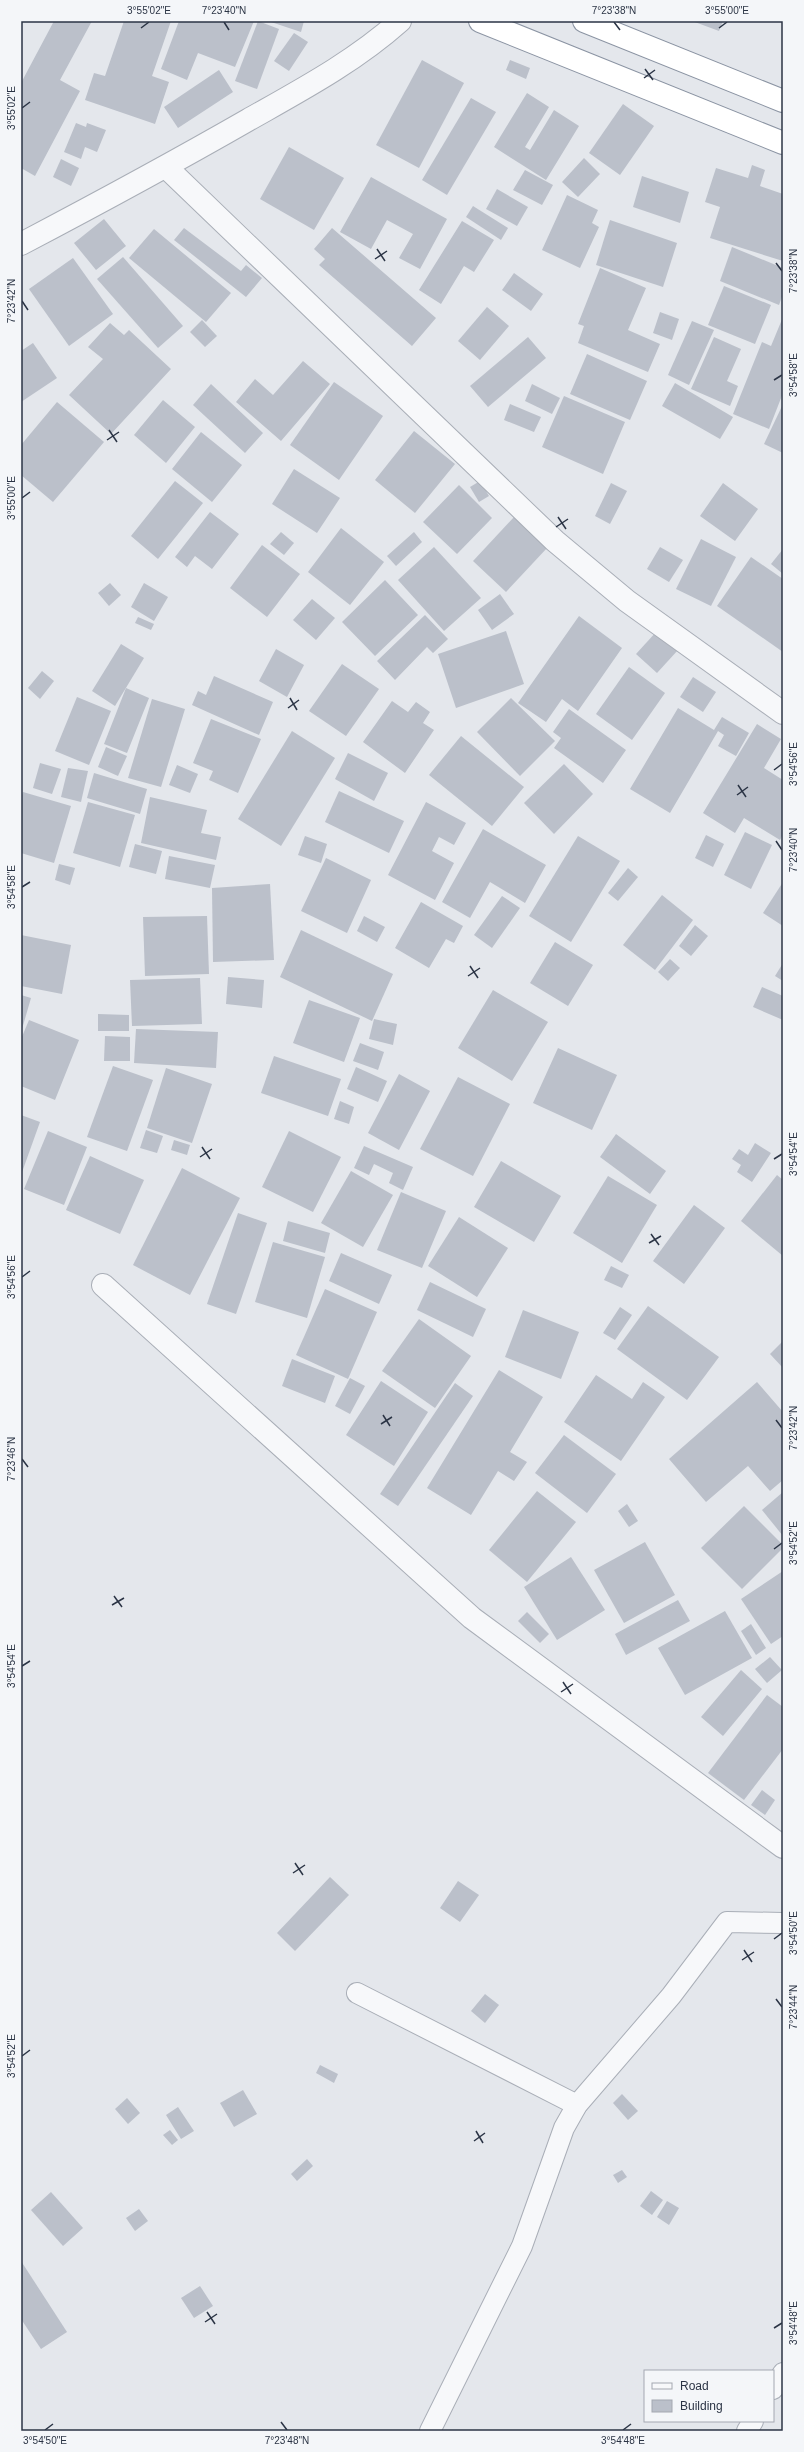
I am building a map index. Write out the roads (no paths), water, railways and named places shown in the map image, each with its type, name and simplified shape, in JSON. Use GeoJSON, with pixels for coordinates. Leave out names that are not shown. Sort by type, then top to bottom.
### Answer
{"type":"FeatureCollection","features":[{"type":"Feature","properties":{"kind":"highway"},"geometry":{"type":"LineString","coordinates":[[480,21],[783,142]]}},
{"type":"Feature","properties":{"kind":"highway"},"geometry":{"type":"LineString","coordinates":[[584,21],[783,101]]}},
{"type":"Feature","properties":{"kind":"street"},"geometry":{"type":"LineString","coordinates":[[21,244],[166,167],[334,71],[362,53],[400,21]]}},
{"type":"Feature","properties":{"kind":"street"},"geometry":{"type":"LineString","coordinates":[[166,167],[555,541],[627,601],[783,713]]}},
{"type":"Feature","properties":{"kind":"street"},"geometry":{"type":"LineString","coordinates":[[103,1285],[472,1618],[783,1847]]}},
{"type":"Feature","properties":{"kind":"lane"},"geometry":{"type":"LineString","coordinates":[[430,2431],[522,2246],[564,2128],[577,2106],[671,1996],[727,1922],[783,1923]]}},
{"type":"Feature","properties":{"kind":"lane"},"geometry":{"type":"LineString","coordinates":[[357,1993],[577,2106]]}},
{"type":"Feature","properties":{"kind":"lane"},"geometry":{"type":"LineString","coordinates":[[774,2387],[783,2373]]}},
{"type":"Feature","properties":{"kind":"lane"},"geometry":{"type":"LineString","coordinates":[[747,2431],[752,2422]]}}]}
